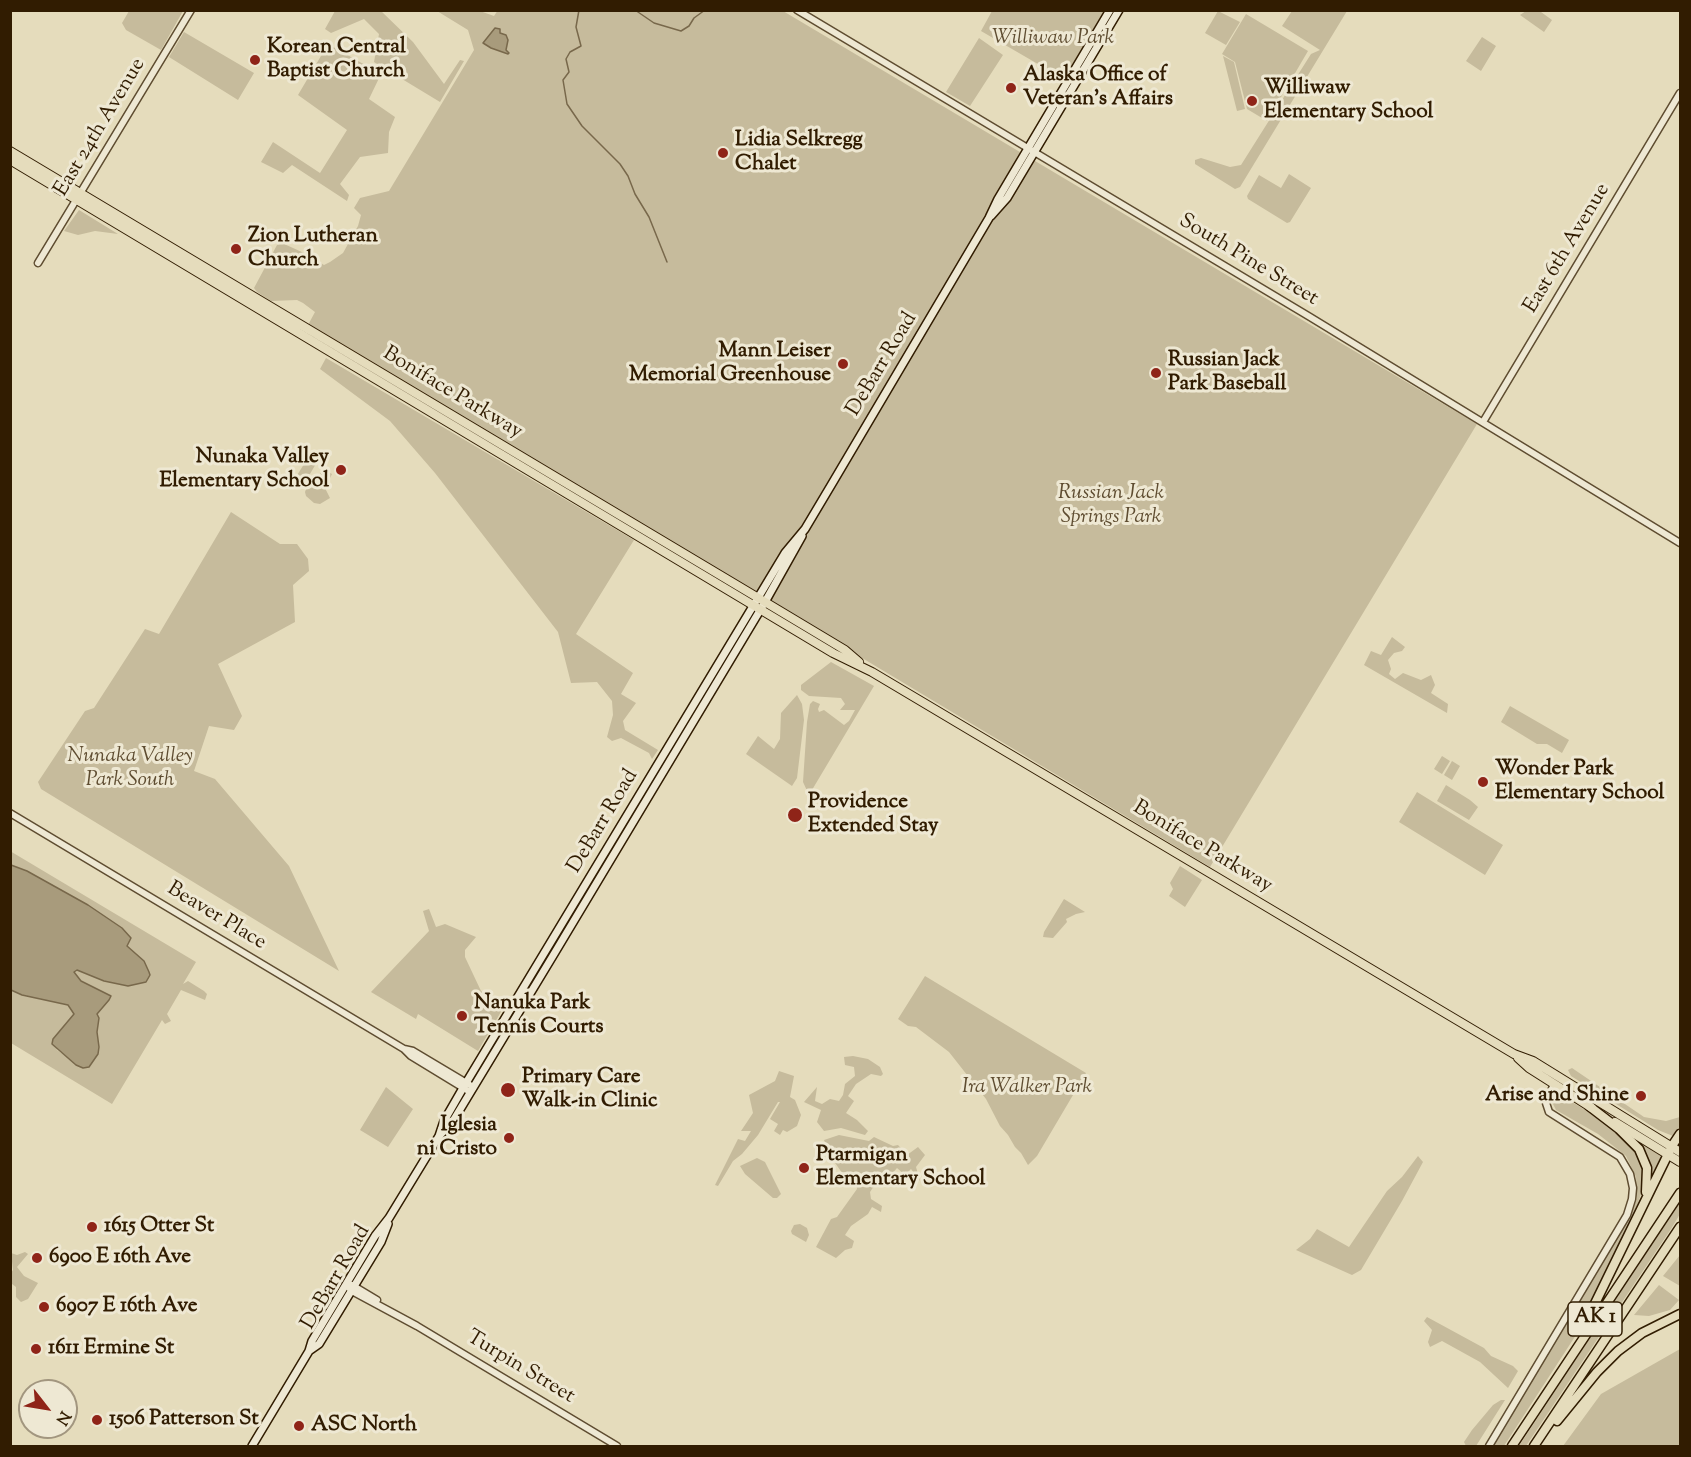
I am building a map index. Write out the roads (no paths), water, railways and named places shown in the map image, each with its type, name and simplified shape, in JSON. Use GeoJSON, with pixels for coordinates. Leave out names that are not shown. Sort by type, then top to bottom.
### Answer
{"type":"FeatureCollection","features":[{"type":"Feature","properties":{"kind":"highway"},"geometry":{"type":"LineString","coordinates":[[1589,1106],[1633,1141],[1643,1157],[1647,1173],[1646,1191],[1632,1228]]}},
{"type":"Feature","properties":{"kind":"highway"},"geometry":{"type":"LineString","coordinates":[[1548,1392],[1588,1321],[1672,1146],[1680,1134]]}},
{"type":"Feature","properties":{"kind":"highway","name":"AK 1"},"geometry":{"type":"LineString","coordinates":[[1512,1446],[1680,1193]]}},
{"type":"Feature","properties":{"kind":"highway","name":"AK 1"},"geometry":{"type":"LineString","coordinates":[[1535,1446],[1680,1227]]}},
{"type":"Feature","properties":{"kind":"highway"},"geometry":{"type":"LineString","coordinates":[[1535,1446],[1608,1359],[1642,1334],[1680,1314]]}},
{"type":"Feature","properties":{"kind":"main road","name":"DeBarr Road"},"geometry":{"type":"LineString","coordinates":[[468,1088],[679,729],[798,546],[805,528],[989,218],[1002,204],[1110,10]]}},
{"type":"Feature","properties":{"kind":"main road","name":"DeBarr Road"},"geometry":{"type":"LineString","coordinates":[[1031,150],[1119,10]]}},
{"type":"Feature","properties":{"kind":"main road","name":"Boniface Parkway"},"geometry":{"type":"LineString","coordinates":[[10,152],[79,196],[760,604],[839,656],[872,672],[1514,1054],[1529,1068],[1680,1162]]}},
{"type":"Feature","properties":{"kind":"main road","name":"Boniface Parkway"},"geometry":{"type":"LineString","coordinates":[[10,159],[79,196]]}},
{"type":"Feature","properties":{"kind":"main road","name":"DeBarr Road"},"geometry":{"type":"LineString","coordinates":[[252,1446],[309,1352],[312,1341],[346,1284],[439,1136],[444,1122],[468,1088],[661,776],[760,604]]}},
{"type":"Feature","properties":{"kind":"main road"},"geometry":{"type":"LineString","coordinates":[[661,776],[662,765],[679,738],[679,729]]}},
{"type":"Feature","properties":{"kind":"main road","name":"Boniface Parkway"},"geometry":{"type":"LineString","coordinates":[[1514,1054],[1533,1060],[1680,1152]]}},
{"type":"Feature","properties":{"kind":"main road","name":"DeBarr Road"},"geometry":{"type":"LineString","coordinates":[[309,1352],[319,1344],[353,1289],[381,1242],[389,1218]]}},
{"type":"Feature","properties":{"kind":"street","name":"East 24th Avenue"},"geometry":{"type":"LineString","coordinates":[[38,263],[191,10]]}},
{"type":"Feature","properties":{"kind":"street","name":"South Pine Street"},"geometry":{"type":"LineString","coordinates":[[797,10],[1680,543]]}},
{"type":"Feature","properties":{"kind":"street","name":"East 6th Avenue"},"geometry":{"type":"LineString","coordinates":[[1483,422],[1680,93]]}},
{"type":"Feature","properties":{"kind":"street","name":"Beaver Place"},"geometry":{"type":"LineString","coordinates":[[10,813],[404,1049],[413,1052],[468,1088]]}},
{"type":"Feature","properties":{"kind":"street"},"geometry":{"type":"LineString","coordinates":[[1489,1446],[1627,1215],[1632,1199],[1633,1188],[1630,1174],[1620,1157],[1549,1112],[1546,1103],[1554,1084]]}},
{"type":"Feature","properties":{"kind":"street","name":"Turpin Street"},"geometry":{"type":"LineString","coordinates":[[346,1284],[617,1446]]}},
{"type":"Feature","properties":{"kind":"waterway"},"geometry":{"type":"LineString","coordinates":[[579,10],[576,27],[581,46],[570,52],[566,59],[569,72],[563,80],[567,104],[582,126],[620,164],[628,176],[635,194],[649,217],[667,262]]}},
{"type":"Feature","properties":{"kind":"waterway"},"geometry":{"type":"LineString","coordinates":[[635,10],[654,23],[681,31],[705,10]]}},
{"type":"Feature","properties":{"kind":"place","name":"Korean Central Baptist Church"},"geometry":{"type":"Point","coordinates":[255,60]}},
{"type":"Feature","properties":{"kind":"place","name":"Alaska Office of Veteran's Affairs"},"geometry":{"type":"Point","coordinates":[1011,88]}},
{"type":"Feature","properties":{"kind":"place","name":"Williwaw Elementary School"},"geometry":{"type":"Point","coordinates":[1252,101]}},
{"type":"Feature","properties":{"kind":"place","name":"Lidia Selkregg Chalet"},"geometry":{"type":"Point","coordinates":[723,153]}},
{"type":"Feature","properties":{"kind":"place","name":"Zion Lutheran Church"},"geometry":{"type":"Point","coordinates":[236,249]}},
{"type":"Feature","properties":{"kind":"place","name":"Mann Leiser Memorial Greenhouse"},"geometry":{"type":"Point","coordinates":[843,364]}},
{"type":"Feature","properties":{"kind":"place","name":"Russian Jack Park Baseball"},"geometry":{"type":"Point","coordinates":[1156,373]}},
{"type":"Feature","properties":{"kind":"place","name":"Nunaka Valley Elementary School"},"geometry":{"type":"Point","coordinates":[341,470]}},
{"type":"Feature","properties":{"kind":"place","name":"Wonder Park Elementary School"},"geometry":{"type":"Point","coordinates":[1483,782]}},
{"type":"Feature","properties":{"kind":"place","name":"Providence Extended Stay"},"geometry":{"type":"Point","coordinates":[795,815]}},
{"type":"Feature","properties":{"kind":"place","name":"Nanuka Park Tennis Courts"},"geometry":{"type":"Point","coordinates":[462,1016]}},
{"type":"Feature","properties":{"kind":"place","name":"Primary Care Walk-in Clinic"},"geometry":{"type":"Point","coordinates":[508,1090]}},
{"type":"Feature","properties":{"kind":"place","name":"Arise and Shine"},"geometry":{"type":"Point","coordinates":[1641,1096]}},
{"type":"Feature","properties":{"kind":"place","name":"Iglesia ni Cristo"},"geometry":{"type":"Point","coordinates":[509,1138]}},
{"type":"Feature","properties":{"kind":"place","name":"Ptarmigan Elementary School"},"geometry":{"type":"Point","coordinates":[804,1168]}},
{"type":"Feature","properties":{"kind":"place","name":"1615 Otter St"},"geometry":{"type":"Point","coordinates":[92,1227]}},
{"type":"Feature","properties":{"kind":"place","name":"6900 E 16th Ave"},"geometry":{"type":"Point","coordinates":[37,1258]}},
{"type":"Feature","properties":{"kind":"place","name":"6907 E 16th Ave"},"geometry":{"type":"Point","coordinates":[44,1307]}},
{"type":"Feature","properties":{"kind":"place","name":"1611 Ermine St"},"geometry":{"type":"Point","coordinates":[36,1349]}},
{"type":"Feature","properties":{"kind":"place","name":"1506 Patterson St"},"geometry":{"type":"Point","coordinates":[97,1420]}},
{"type":"Feature","properties":{"kind":"place","name":"ASC North"},"geometry":{"type":"Point","coordinates":[299,1426]}},
{"type":"Feature","properties":{"kind":"park label","name":"Williwaw Park"},"geometry":{"type":"Point","coordinates":[1053,39]}},
{"type":"Feature","properties":{"kind":"park label","name":"Russian Jack Springs Park"},"geometry":{"type":"Point","coordinates":[1111,506]}},
{"type":"Feature","properties":{"kind":"park label","name":"Nunaka Valley Park South"},"geometry":{"type":"Point","coordinates":[130,769]}},
{"type":"Feature","properties":{"kind":"park label","name":"Ira Walker Park"},"geometry":{"type":"Point","coordinates":[1027,1088]}}]}
